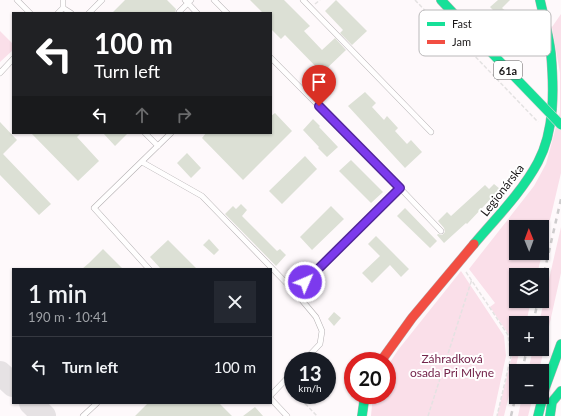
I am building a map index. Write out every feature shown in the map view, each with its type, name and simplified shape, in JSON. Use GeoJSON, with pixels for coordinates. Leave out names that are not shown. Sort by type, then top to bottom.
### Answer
{"type":"FeatureCollection","features":[{"type":"Feature","properties":{"kind":"street","name":"61a"},"geometry":{"type":"LineString","coordinates":[[441,0],[450,10]]}},
{"type":"Feature","properties":{"kind":"street","name":"Legionárska"},"geometry":{"type":"LineString","coordinates":[[540,0],[542,10]]}},
{"type":"Feature","properties":{"kind":"street","name":"Legionárska"},"geometry":{"type":"LineString","coordinates":[[387,352],[412,318],[521,188],[538,162],[546,144],[553,107],[551,53]]}},
{"type":"Feature","properties":{"kind":"street","name":"61a"},"geometry":{"type":"LineString","coordinates":[[495,56],[561,125]]}},
{"type":"Feature","properties":{"kind":"street"},"geometry":{"type":"LineString","coordinates":[[538,416],[545,388],[561,344]]}},
{"type":"Feature","properties":{"kind":"street"},"geometry":{"type":"LineString","coordinates":[[550,416],[552,403],[561,391]]}},
{"type":"Feature","properties":{"kind":"street"},"geometry":{"type":"LineString","coordinates":[[362,416],[364,404]]}},
{"type":"Feature","properties":{"kind":"lane"},"geometry":{"type":"LineString","coordinates":[[17,0],[29,12]]}},
{"type":"Feature","properties":{"kind":"lane"},"geometry":{"type":"LineString","coordinates":[[59,12],[63,8],[63,0]]}},
{"type":"Feature","properties":{"kind":"lane"},"geometry":{"type":"LineString","coordinates":[[90,12],[102,0]]}},
{"type":"Feature","properties":{"kind":"lane"},"geometry":{"type":"LineString","coordinates":[[214,0],[226,12]]}},
{"type":"Feature","properties":{"kind":"lane"},"geometry":{"type":"LineString","coordinates":[[303,0],[431,132]]}},
{"type":"Feature","properties":{"kind":"lane"},"geometry":{"type":"LineString","coordinates":[[179,12],[188,1],[196,12]]}},
{"type":"Feature","properties":{"kind":"lane"},"geometry":{"type":"LineString","coordinates":[[63,8],[69,12]]}},
{"type":"Feature","properties":{"kind":"lane"},"geometry":{"type":"LineString","coordinates":[[272,59],[400,188],[441,232]]}},
{"type":"Feature","properties":{"kind":"lane"},"geometry":{"type":"LineString","coordinates":[[0,73],[12,60]]}},
{"type":"Feature","properties":{"kind":"lane"},"geometry":{"type":"LineString","coordinates":[[146,134],[158,146]]}},
{"type":"Feature","properties":{"kind":"lane"},"geometry":{"type":"LineString","coordinates":[[148,268],[94,208],[170,134]]}},
{"type":"Feature","properties":{"kind":"lane"},"geometry":{"type":"LineString","coordinates":[[142,162],[202,196],[272,268]]}},
{"type":"Feature","properties":{"kind":"lane"},"geometry":{"type":"LineString","coordinates":[[295,292],[400,188]]}},
{"type":"Feature","properties":{"kind":"lane"},"geometry":{"type":"LineString","coordinates":[[272,268],[316,317],[322,331],[320,344],[312,352]]}},
{"type":"Feature","properties":{"kind":"lane"},"geometry":{"type":"LineString","coordinates":[[272,394],[284,381]]}},
{"type":"Feature","properties":{"kind":"lane"},"geometry":{"type":"LineString","coordinates":[[272,400],[287,416]]}},
{"type":"Feature","properties":{"kind":"lane"},"geometry":{"type":"LineString","coordinates":[[83,416],[96,404]]}},
{"type":"Feature","properties":{"kind":"path"},"geometry":{"type":"LineString","coordinates":[[415,0],[425,10]]}},
{"type":"Feature","properties":{"kind":"path"},"geometry":{"type":"LineString","coordinates":[[475,56],[549,132]]}},
{"type":"Feature","properties":{"kind":"path"},"geometry":{"type":"LineString","coordinates":[[459,262],[472,279],[508,335],[511,356],[496,416]]}},
{"type":"Feature","properties":{"kind":"path"},"geometry":{"type":"LineString","coordinates":[[428,416],[472,279]]}},
{"type":"Feature","properties":{"kind":"path"},"geometry":{"type":"LineString","coordinates":[[306,404],[317,416]]}},
{"type":"Feature","properties":{"kind":"green space"},"geometry":{"type":"Polygon","coordinates":[[[561,14],[561,173],[549,224],[549,220],[509,220],[509,260],[541,260],[539,268],[509,268],[509,308],[529,308],[528,316],[509,316],[509,335],[490,307],[495,303],[469,269],[534,186],[546,164],[560,112],[560,73],[552,27],[561,14]]]}},
{"type":"Feature","properties":{"kind":"green space"},"geometry":{"type":"Polygon","coordinates":[[[0,31],[12,43],[12,51],[0,62],[0,31]]]}},
{"type":"Feature","properties":{"kind":"green space"},"geometry":{"type":"Polygon","coordinates":[[[561,227],[561,273],[549,326],[549,316],[541,316],[542,308],[549,308],[549,279],[561,227]]]}},
{"type":"Feature","properties":{"kind":"green space","name":"Záhradková osada Pri Mlyne"},"geometry":{"type":"Polygon","coordinates":[[[461,271],[504,336],[506,356],[493,416],[371,416],[372,404],[396,404],[396,353],[461,271]]]}},
{"type":"Feature","properties":{"kind":"green space"},"geometry":{"type":"Polygon","coordinates":[[[512,356],[518,356],[516,364],[510,364],[512,356]]]}},
{"type":"Feature","properties":{"kind":"green space"},"geometry":{"type":"Polygon","coordinates":[[[531,356],[542,356],[541,364],[530,364],[531,356]]]}},
{"type":"Feature","properties":{"kind":"green space"},"geometry":{"type":"Polygon","coordinates":[[[509,368],[509,395],[504,416],[497,416],[509,368]]]}},
{"type":"Feature","properties":{"kind":"green space"},"geometry":{"type":"Polygon","coordinates":[[[521,404],[531,404],[528,416],[518,416],[521,404]]]}},
{"type":"Feature","properties":{"kind":"building"},"geometry":{"type":"Polygon","coordinates":[[[125,0],[167,0],[176,9],[175,12],[113,12],[125,0]]]}},
{"type":"Feature","properties":{"kind":"building"},"geometry":{"type":"Polygon","coordinates":[[[250,0],[284,0],[310,26],[304,31],[322,50],[335,38],[346,50],[322,73],[285,35],[281,39],[272,30],[272,12],[262,12],[250,0]]]}},
{"type":"Feature","properties":{"kind":"building"},"geometry":{"type":"Polygon","coordinates":[[[336,0],[367,31],[352,45],[340,33],[343,30],[325,11],[336,0]]]}},
{"type":"Feature","properties":{"kind":"building"},"geometry":{"type":"Polygon","coordinates":[[[498,0],[510,0],[502,8],[504,10],[493,10],[490,7],[498,0]]]}},
{"type":"Feature","properties":{"kind":"building"},"geometry":{"type":"Polygon","coordinates":[[[365,92],[376,103],[372,107],[384,120],[387,116],[398,128],[395,131],[407,144],[411,140],[422,152],[405,168],[348,106],[365,92]]]}},
{"type":"Feature","properties":{"kind":"building"},"geometry":{"type":"Polygon","coordinates":[[[275,113],[292,131],[243,180],[202,138],[205,134],[272,134],[272,115],[275,113]]]}},
{"type":"Feature","properties":{"kind":"building"},"geometry":{"type":"Polygon","coordinates":[[[313,119],[338,147],[327,157],[303,130],[313,119]]]}},
{"type":"Feature","properties":{"kind":"building"},"geometry":{"type":"Polygon","coordinates":[[[0,122],[17,140],[3,154],[51,204],[39,215],[0,175],[0,122]]]}},
{"type":"Feature","properties":{"kind":"building"},"geometry":{"type":"Polygon","coordinates":[[[32,134],[80,134],[77,137],[99,161],[78,181],[32,134]]]}},
{"type":"Feature","properties":{"kind":"building"},"geometry":{"type":"Polygon","coordinates":[[[104,134],[127,134],[115,146],[104,134]]]}},
{"type":"Feature","properties":{"kind":"building"},"geometry":{"type":"Polygon","coordinates":[[[187,153],[201,168],[191,178],[177,163],[187,153]]]}},
{"type":"Feature","properties":{"kind":"building"},"geometry":{"type":"Polygon","coordinates":[[[305,156],[317,169],[282,204],[269,191],[305,156]]]}},
{"type":"Feature","properties":{"kind":"building"},"geometry":{"type":"Polygon","coordinates":[[[351,160],[383,192],[371,203],[339,171],[351,160]]]}},
{"type":"Feature","properties":{"kind":"building"},"geometry":{"type":"Polygon","coordinates":[[[494,184],[500,189],[467,224],[466,223],[444,243],[437,235],[442,235],[445,232],[444,228],[438,221],[447,212],[451,216],[485,185],[489,189],[494,184]]]}},
{"type":"Feature","properties":{"kind":"building"},"geometry":{"type":"Polygon","coordinates":[[[241,204],[247,210],[242,216],[277,251],[280,249],[286,255],[276,266],[225,214],[233,206],[236,209],[241,204]]]}},
{"type":"Feature","properties":{"kind":"building"},"geometry":{"type":"Polygon","coordinates":[[[331,206],[344,219],[312,250],[300,237],[331,206]]]}},
{"type":"Feature","properties":{"kind":"building"},"geometry":{"type":"Polygon","coordinates":[[[405,208],[437,241],[430,248],[397,216],[405,208]]]}},
{"type":"Feature","properties":{"kind":"building"},"geometry":{"type":"Polygon","coordinates":[[[376,236],[409,269],[401,277],[390,265],[372,283],[362,273],[380,256],[368,244],[376,236]]]}},
{"type":"Feature","properties":{"kind":"building"},"geometry":{"type":"Polygon","coordinates":[[[209,239],[219,250],[214,255],[203,245],[209,239]]]}},
{"type":"Feature","properties":{"kind":"building"},"geometry":{"type":"Polygon","coordinates":[[[168,240],[196,268],[160,268],[150,257],[168,240]]]}},
{"type":"Feature","properties":{"kind":"building"},"geometry":{"type":"Polygon","coordinates":[[[103,249],[122,268],[83,268],[103,249]]]}},
{"type":"Feature","properties":{"kind":"building"},"geometry":{"type":"Polygon","coordinates":[[[298,262],[306,270],[301,276],[293,267],[298,262]]]}},
{"type":"Feature","properties":{"kind":"building"},"geometry":{"type":"Polygon","coordinates":[[[334,312],[341,318],[334,326],[328,319],[334,312]]]}},
{"type":"Feature","properties":{"kind":"building"},"geometry":{"type":"Polygon","coordinates":[[[147,404],[220,404],[232,416],[135,416],[147,404]]]}},
{"type":"Feature","properties":{"kind":"building"},"geometry":{"type":"Polygon","coordinates":[[[255,407],[263,416],[243,416],[255,407]]]}},
{"type":"Feature","properties":{"kind":"taxiway"},"geometry":{"type":"LineString","coordinates":[[0,373],[12,384]]}},
{"type":"Feature","properties":{"kind":"taxiway"},"geometry":{"type":"LineString","coordinates":[[32,404],[44,416]]}},
{"type":"Feature","properties":{"kind":"railway"},"geometry":{"type":"LineString","coordinates":[[545,268],[561,199]]}},
{"type":"Feature","properties":{"kind":"railway"},"geometry":{"type":"LineString","coordinates":[[535,316],[536,308]]}},
{"type":"Feature","properties":{"kind":"railway"},"geometry":{"type":"LineString","coordinates":[[524,364],[525,356]]}},
{"type":"Feature","properties":{"kind":"railway"},"geometry":{"type":"LineString","coordinates":[[511,416],[514,404]]}},
{"type":"Feature","properties":{"kind":"traffic: fast"},"geometry":{"type":"LineString","coordinates":[[441,0],[450,10]]}},
{"type":"Feature","properties":{"kind":"traffic: fast"},"geometry":{"type":"LineString","coordinates":[[540,0],[542,10]]}},
{"type":"Feature","properties":{"kind":"traffic: fast"},"geometry":{"type":"LineString","coordinates":[[474,244],[524,184],[532,173],[544,150],[548,137],[552,109],[553,95],[551,54]]}},
{"type":"Feature","properties":{"kind":"traffic: fast"},"geometry":{"type":"LineString","coordinates":[[495,56],[561,125]]}},
{"type":"Feature","properties":{"kind":"traffic: fast"},"geometry":{"type":"LineString","coordinates":[[538,416],[545,388],[561,344]]}},
{"type":"Feature","properties":{"kind":"traffic: fast"},"geometry":{"type":"LineString","coordinates":[[550,416],[552,402],[561,391]]}},
{"type":"Feature","properties":{"kind":"traffic: fast"},"geometry":{"type":"LineString","coordinates":[[362,416],[364,404]]}},
{"type":"Feature","properties":{"kind":"traffic: jam"},"geometry":{"type":"LineString","coordinates":[[387,352],[412,318],[474,244]]}},
{"type":"Feature","properties":{"kind":"route"},"geometry":{"type":"LineString","coordinates":[[305,282],[400,188],[319,106]]}}]}
